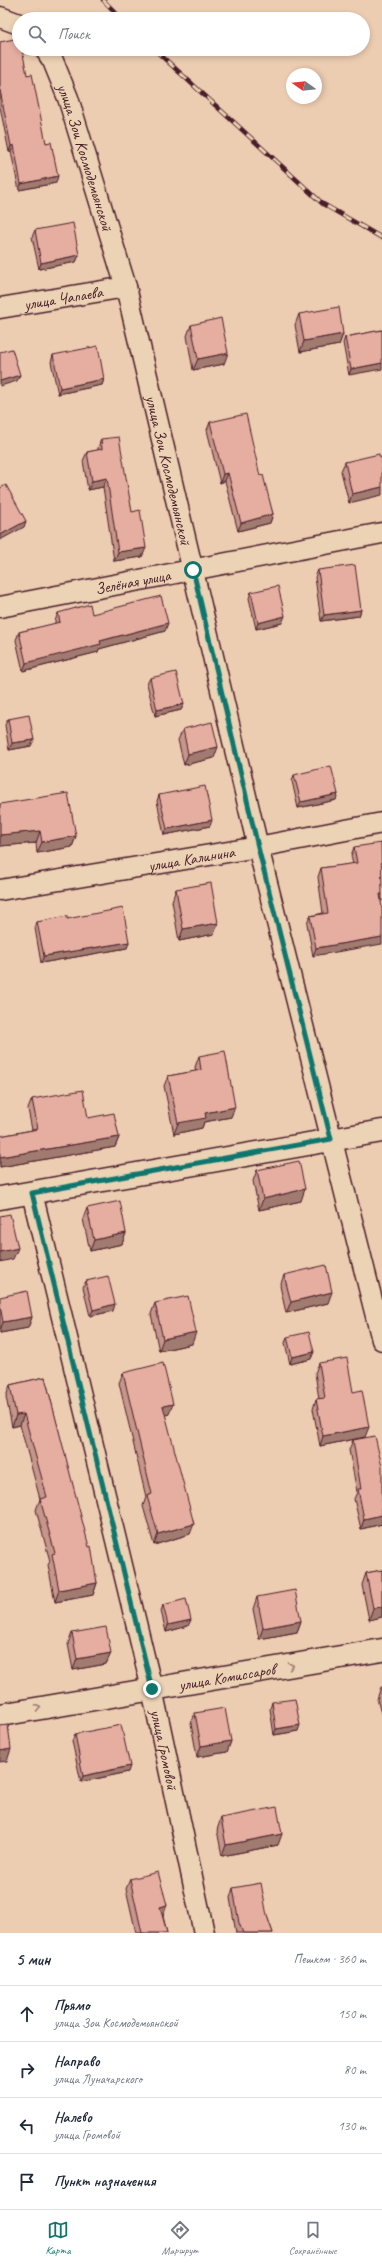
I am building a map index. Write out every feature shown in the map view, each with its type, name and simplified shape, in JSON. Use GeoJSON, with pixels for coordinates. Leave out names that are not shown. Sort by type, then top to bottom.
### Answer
{"type":"FeatureCollection","features":[{"type":"Feature","properties":{"kind":"main road"},"geometry":{"type":"LineString","coordinates":[[0,1198],[382,1130]]}},
{"type":"Feature","properties":{"kind":"main road","name":"улица Комиссаров"},"geometry":{"type":"LineString","coordinates":[[0,1715],[382,1650]]}},
{"type":"Feature","properties":{"kind":"street"},"geometry":{"type":"LineString","coordinates":[[0,17],[12,21]]}},
{"type":"Feature","properties":{"kind":"street","name":"улица Зои Космодемьянской"},"geometry":{"type":"LineString","coordinates":[[50,56],[68,98],[126,287],[258,847],[382,1340]]}},
{"type":"Feature","properties":{"kind":"street","name":"улица Чапаева"},"geometry":{"type":"LineString","coordinates":[[0,308],[126,287]]}},
{"type":"Feature","properties":{"kind":"street","name":"Зелёная улица"},"geometry":{"type":"LineString","coordinates":[[0,607],[382,533]]}},
{"type":"Feature","properties":{"kind":"street","name":"улица Калинина"},"geometry":{"type":"LineString","coordinates":[[0,890],[258,847],[382,823]]}},
{"type":"Feature","properties":{"kind":"street","name":"улица Громовой"},"geometry":{"type":"LineString","coordinates":[[32,1193],[152,1689],[204,1933]]}},
{"type":"Feature","properties":{"kind":"building"},"geometry":{"type":"Polygon","coordinates":[[[12,39],[12,56],[23,56],[27,75],[32,74],[46,143],[51,142],[58,176],[21,184],[14,145],[11,146],[0,90],[0,42],[12,39]]]}},
{"type":"Feature","properties":{"kind":"building"},"geometry":{"type":"Polygon","coordinates":[[[73,223],[79,255],[41,263],[35,230],[73,223]]]}},
{"type":"Feature","properties":{"kind":"building"},"geometry":{"type":"Polygon","coordinates":[[[339,307],[343,334],[304,341],[299,314],[339,307]]]}},
{"type":"Feature","properties":{"kind":"building"},"geometry":{"type":"Polygon","coordinates":[[[221,318],[228,353],[198,359],[191,325],[221,318]]]}},
{"type":"Feature","properties":{"kind":"building"},"geometry":{"type":"Polygon","coordinates":[[[382,330],[382,363],[351,369],[345,337],[382,330]]]}},
{"type":"Feature","properties":{"kind":"building"},"geometry":{"type":"Polygon","coordinates":[[[98,346],[104,379],[60,388],[53,355],[98,346]]]}},
{"type":"Feature","properties":{"kind":"building"},"geometry":{"type":"Polygon","coordinates":[[[12,349],[20,375],[0,381],[0,352],[12,349]]]}},
{"type":"Feature","properties":{"kind":"building"},"geometry":{"type":"Polygon","coordinates":[[[246,414],[260,476],[263,475],[273,514],[241,523],[228,473],[223,474],[210,422],[246,414]]]}},
{"type":"Feature","properties":{"kind":"building"},"geometry":{"type":"Polygon","coordinates":[[[119,437],[132,512],[140,510],[146,548],[118,552],[107,478],[92,481],[87,452],[102,449],[101,439],[119,437]]]}},
{"type":"Feature","properties":{"kind":"building"},"geometry":{"type":"Polygon","coordinates":[[[379,454],[380,458],[382,457],[382,487],[352,494],[345,462],[379,454]]]}},
{"type":"Feature","properties":{"kind":"building"},"geometry":{"type":"Polygon","coordinates":[[[6,485],[26,521],[0,535],[0,488],[6,485]]]}},
{"type":"Feature","properties":{"kind":"building"},"geometry":{"type":"Polygon","coordinates":[[[355,565],[361,610],[324,615],[318,570],[355,565]]]}},
{"type":"Feature","properties":{"kind":"building"},"geometry":{"type":"Polygon","coordinates":[[[278,586],[285,616],[258,623],[251,592],[278,586]]]}},
{"type":"Feature","properties":{"kind":"building"},"geometry":{"type":"Polygon","coordinates":[[[161,596],[168,623],[100,641],[101,644],[26,663],[19,632],[60,622],[58,613],[90,604],[92,614],[161,596]]]}},
{"type":"Feature","properties":{"kind":"building"},"geometry":{"type":"Polygon","coordinates":[[[176,672],[184,704],[157,710],[150,678],[176,672]]]}},
{"type":"Feature","properties":{"kind":"building"},"geometry":{"type":"Polygon","coordinates":[[[29,715],[34,740],[12,743],[8,719],[29,715]]]}},
{"type":"Feature","properties":{"kind":"building"},"geometry":{"type":"Polygon","coordinates":[[[212,722],[218,747],[188,754],[183,729],[212,722]]]}},
{"type":"Feature","properties":{"kind":"building"},"geometry":{"type":"Polygon","coordinates":[[[331,766],[338,794],[301,802],[294,775],[331,766]]]}},
{"type":"Feature","properties":{"kind":"building"},"geometry":{"type":"Polygon","coordinates":[[[205,786],[212,820],[167,829],[159,795],[205,786]]]}},
{"type":"Feature","properties":{"kind":"building"},"geometry":{"type":"Polygon","coordinates":[[[68,793],[76,836],[42,842],[40,831],[0,835],[0,804],[68,793]]]}},
{"type":"Feature","properties":{"kind":"building"},"geometry":{"type":"Polygon","coordinates":[[[381,843],[382,894],[380,894],[382,909],[382,937],[316,948],[310,916],[328,913],[321,868],[357,863],[354,847],[381,843]]]}},
{"type":"Feature","properties":{"kind":"building"},"geometry":{"type":"Polygon","coordinates":[[[211,883],[218,923],[183,929],[176,889],[211,883]]]}},
{"type":"Feature","properties":{"kind":"building"},"geometry":{"type":"Polygon","coordinates":[[[123,908],[129,942],[44,956],[37,922],[67,916],[67,919],[123,908]]]}},
{"type":"Feature","properties":{"kind":"building"},"geometry":{"type":"Polygon","coordinates":[[[225,1051],[235,1107],[205,1113],[206,1118],[178,1123],[168,1076],[201,1070],[199,1056],[225,1051]]]}},
{"type":"Feature","properties":{"kind":"building"},"geometry":{"type":"Polygon","coordinates":[[[83,1090],[88,1118],[114,1113],[119,1137],[0,1157],[0,1136],[38,1129],[32,1099],[83,1090]]]}},
{"type":"Feature","properties":{"kind":"building"},"geometry":{"type":"Polygon","coordinates":[[[299,1161],[305,1189],[263,1199],[257,1170],[299,1161]]]}},
{"type":"Feature","properties":{"kind":"building"},"geometry":{"type":"Polygon","coordinates":[[[120,1201],[126,1233],[94,1240],[87,1208],[120,1201]]]}},
{"type":"Feature","properties":{"kind":"building"},"geometry":{"type":"Polygon","coordinates":[[[10,1214],[18,1248],[0,1252],[0,1216],[10,1214]]]}},
{"type":"Feature","properties":{"kind":"building"},"geometry":{"type":"Polygon","coordinates":[[[326,1265],[332,1292],[291,1302],[284,1275],[326,1265]]]}},
{"type":"Feature","properties":{"kind":"building"},"geometry":{"type":"Polygon","coordinates":[[[108,1276],[115,1304],[93,1310],[86,1281],[108,1276]]]}},
{"type":"Feature","properties":{"kind":"building"},"geometry":{"type":"Polygon","coordinates":[[[27,1291],[32,1317],[3,1322],[0,1297],[27,1291]]]}},
{"type":"Feature","properties":{"kind":"building"},"geometry":{"type":"Polygon","coordinates":[[[188,1296],[196,1332],[163,1339],[155,1303],[188,1296]]]}},
{"type":"Feature","properties":{"kind":"building"},"geometry":{"type":"Polygon","coordinates":[[[309,1332],[314,1352],[292,1357],[287,1337],[309,1332]]]}},
{"type":"Feature","properties":{"kind":"building"},"geometry":{"type":"Polygon","coordinates":[[[347,1358],[353,1392],[362,1390],[369,1427],[323,1436],[316,1399],[325,1398],[319,1363],[347,1358]]]}},
{"type":"Feature","properties":{"kind":"building"},"geometry":{"type":"Polygon","coordinates":[[[163,1363],[173,1404],[163,1406],[194,1524],[158,1534],[147,1496],[152,1494],[123,1373],[163,1363]]]}},
{"type":"Feature","properties":{"kind":"building"},"geometry":{"type":"Polygon","coordinates":[[[45,1377],[89,1547],[91,1546],[97,1583],[59,1590],[52,1554],[55,1553],[40,1499],[47,1497],[24,1414],[16,1415],[10,1385],[45,1377]]]}},
{"type":"Feature","properties":{"kind":"building"},"geometry":{"type":"Polygon","coordinates":[[[375,1436],[382,1467],[382,1515],[364,1519],[358,1489],[361,1489],[353,1440],[375,1436]]]}},
{"type":"Feature","properties":{"kind":"building"},"geometry":{"type":"Polygon","coordinates":[[[382,1570],[382,1607],[373,1608],[366,1573],[382,1570]]]}},
{"type":"Feature","properties":{"kind":"building"},"geometry":{"type":"Polygon","coordinates":[[[295,1590],[301,1621],[263,1628],[257,1597],[295,1590]]]}},
{"type":"Feature","properties":{"kind":"building"},"geometry":{"type":"Polygon","coordinates":[[[186,1599],[191,1620],[168,1625],[163,1605],[186,1599]]]}},
{"type":"Feature","properties":{"kind":"building"},"geometry":{"type":"Polygon","coordinates":[[[106,1627],[111,1653],[77,1659],[72,1633],[106,1627]]]}},
{"type":"Feature","properties":{"kind":"building"},"geometry":{"type":"Polygon","coordinates":[[[295,1699],[300,1725],[276,1729],[272,1702],[295,1699]]]}},
{"type":"Feature","properties":{"kind":"building"},"geometry":{"type":"Polygon","coordinates":[[[225,1708],[231,1741],[201,1746],[195,1713],[225,1708]]]}},
{"type":"Feature","properties":{"kind":"building"},"geometry":{"type":"Polygon","coordinates":[[[8,1725],[11,1749],[0,1751],[0,1726],[8,1725]]]}},
{"type":"Feature","properties":{"kind":"building"},"geometry":{"type":"Polygon","coordinates":[[[121,1725],[130,1766],[83,1776],[75,1734],[121,1725]]]}},
{"type":"Feature","properties":{"kind":"building"},"geometry":{"type":"Polygon","coordinates":[[[277,1807],[282,1834],[226,1845],[221,1818],[277,1807]]]}},
{"type":"Feature","properties":{"kind":"building"},"geometry":{"type":"Polygon","coordinates":[[[158,1872],[167,1905],[160,1907],[167,1933],[142,1933],[130,1879],[158,1872]]]}},
{"type":"Feature","properties":{"kind":"building"},"geometry":{"type":"Polygon","coordinates":[[[261,1883],[267,1916],[273,1933],[243,1933],[239,1923],[233,1888],[261,1883]]]}},
{"type":"Feature","properties":{"kind":"railway"},"geometry":{"type":"LineString","coordinates":[[103,0],[115,12]]}},
{"type":"Feature","properties":{"kind":"railway"},"geometry":{"type":"LineString","coordinates":[[162,56],[323,204],[382,238]]}},
{"type":"Feature","properties":{"kind":"route"},"geometry":{"type":"LineString","coordinates":[[152,1689],[32,1193],[331,1139],[258,847],[193,570]]}}]}
